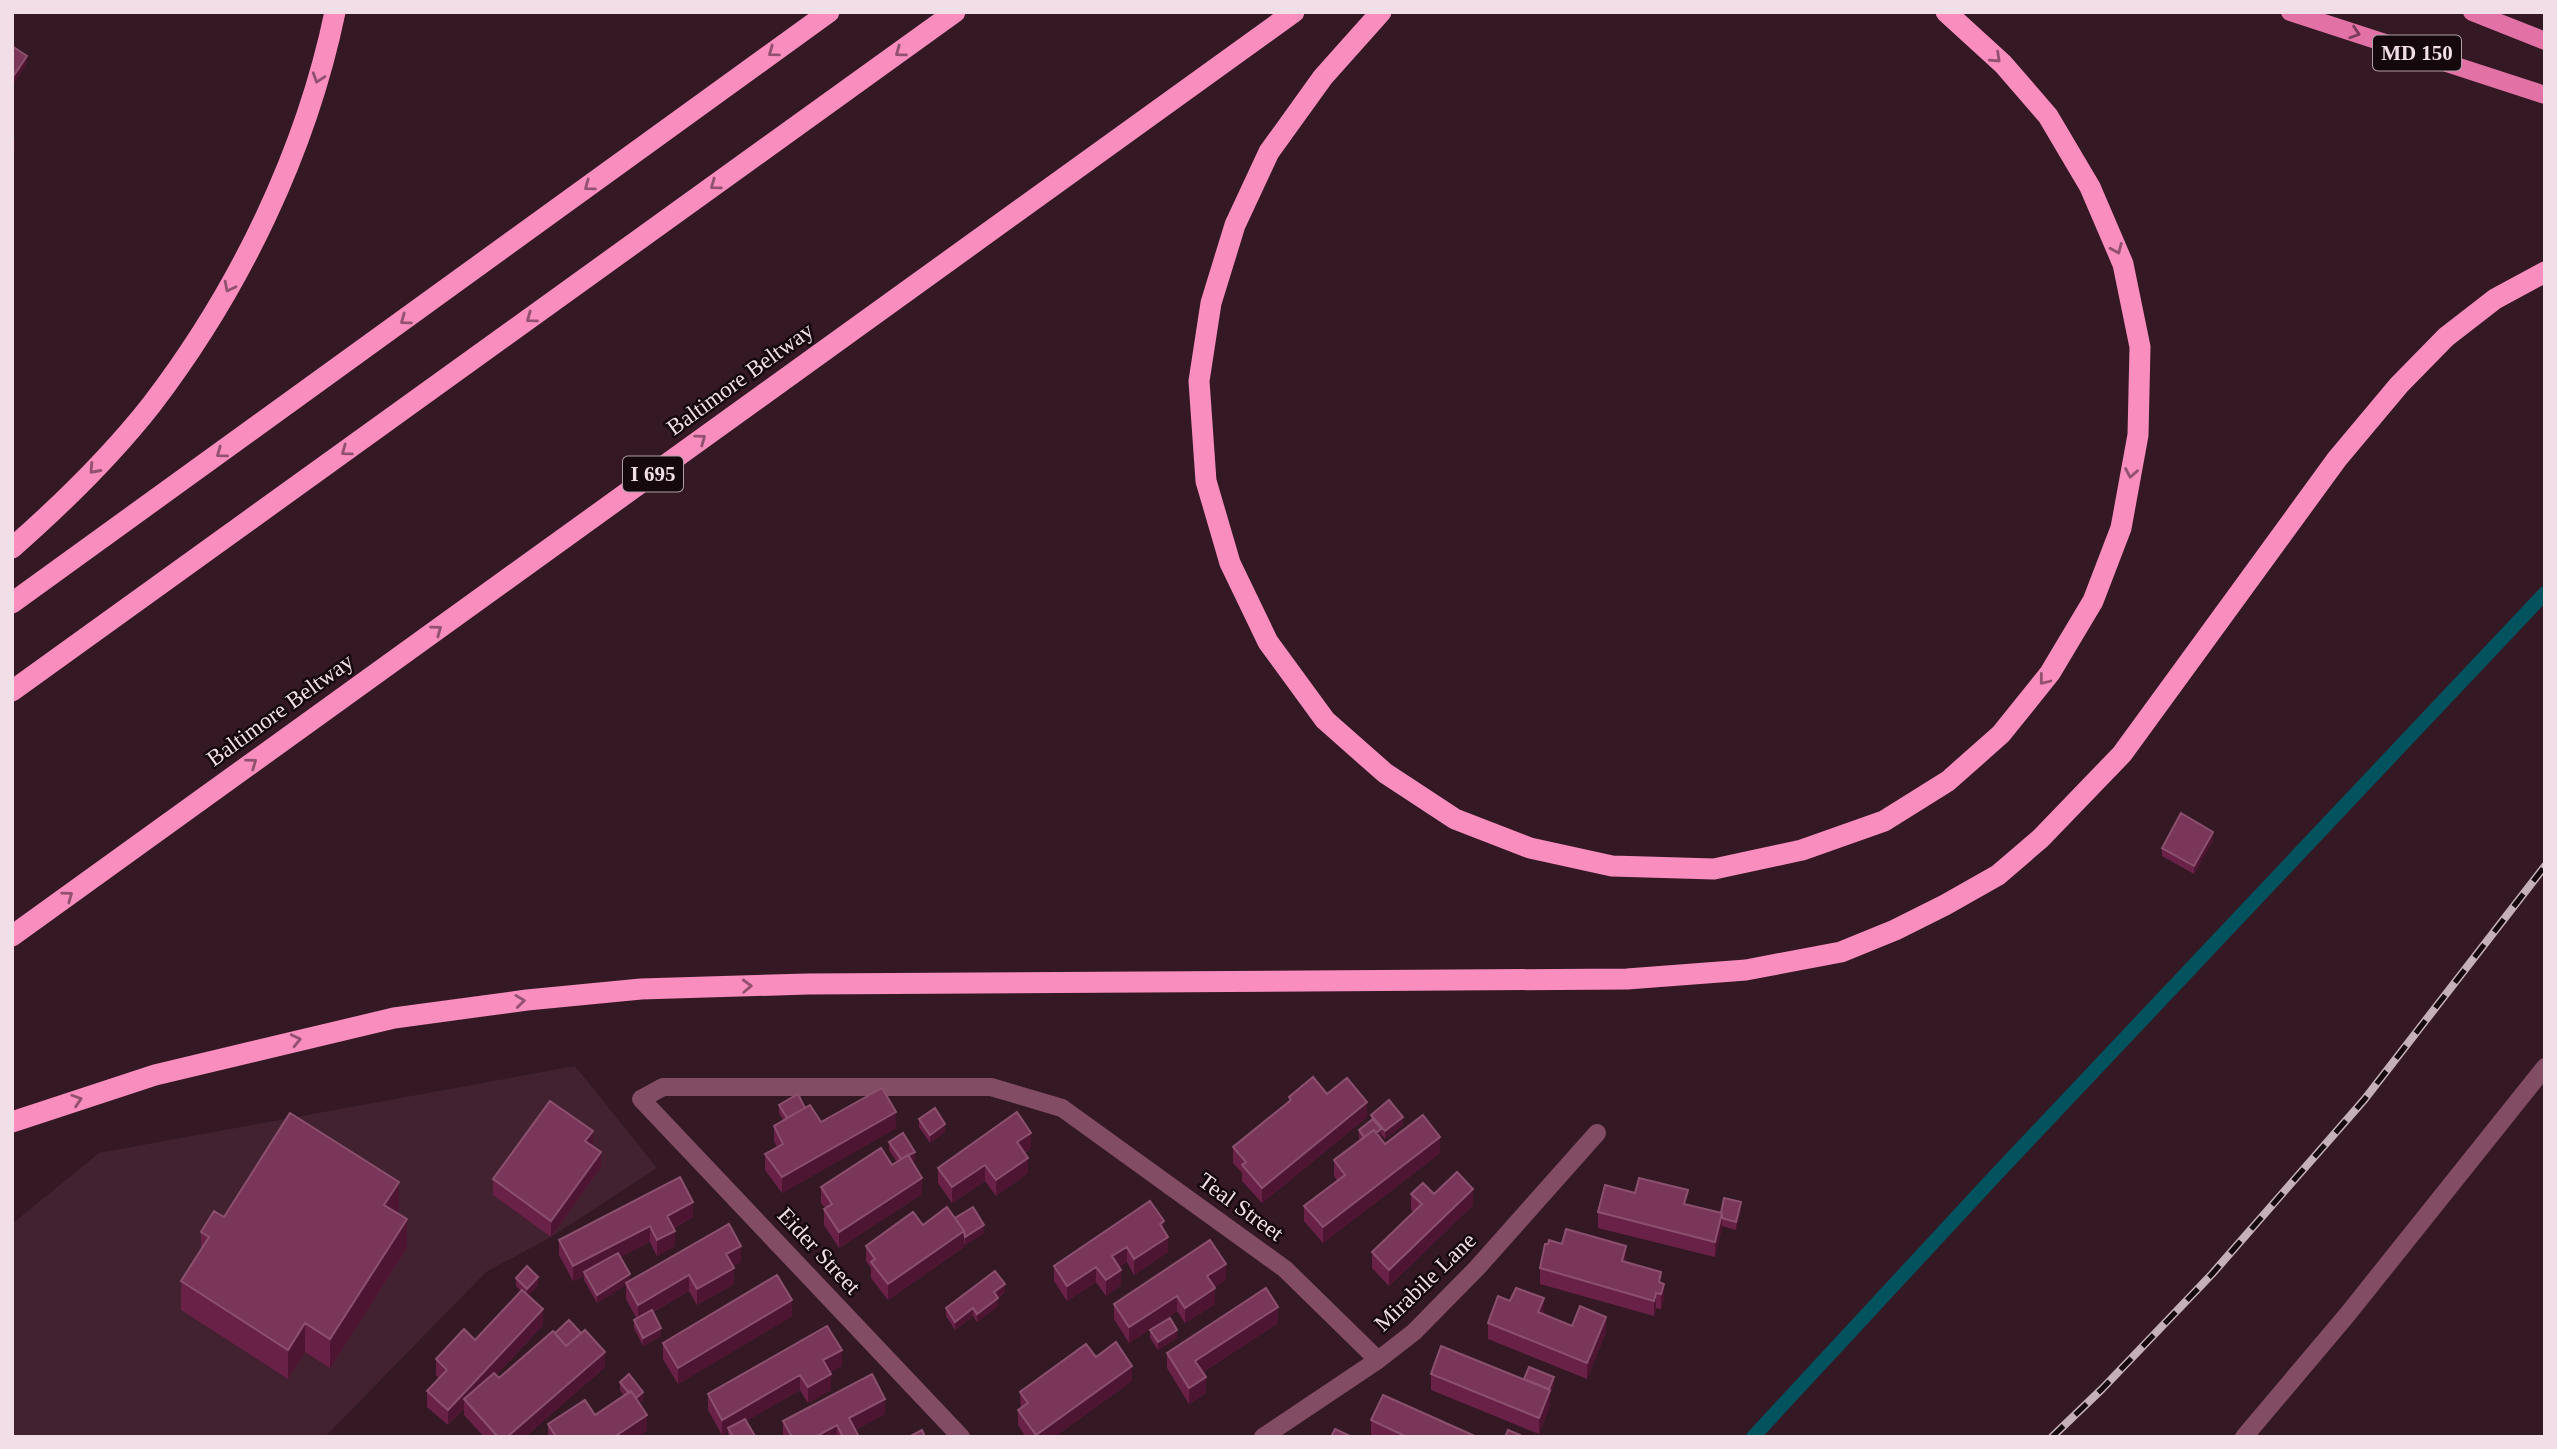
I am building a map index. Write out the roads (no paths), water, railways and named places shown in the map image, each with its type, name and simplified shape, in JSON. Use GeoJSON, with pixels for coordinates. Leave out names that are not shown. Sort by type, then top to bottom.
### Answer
{"type":"FeatureCollection","features":[{"type":"Feature","properties":{"kind":"highway"},"geometry":{"type":"LineString","coordinates":[[12,548],[65,501],[152,404],[222,301],[289,169],[326,56],[335,12]]}},
{"type":"Feature","properties":{"kind":"highway"},"geometry":{"type":"LineString","coordinates":[[12,603],[829,12]]}},
{"type":"Feature","properties":{"kind":"highway"},"geometry":{"type":"LineString","coordinates":[[12,691],[955,12]]}},
{"type":"Feature","properties":{"kind":"highway","name":"Baltimore Beltway"},"geometry":{"type":"LineString","coordinates":[[12,936],[1294,12]]}},
{"type":"Feature","properties":{"kind":"highway"},"geometry":{"type":"LineString","coordinates":[[1381,12],[1323,77],[1269,152],[1235,225],[1211,303],[1199,381],[1206,481],[1230,564],[1268,642],[1325,720],[1385,773],[1455,819],[1530,848],[1612,866],[1714,869],[1802,850],[1884,821],[1948,781],[2001,734],[2050,673],[2093,601],[2121,528],[2138,435],[2140,347],[2123,264],[2090,187],[2048,116],[2003,64],[1946,12]]}},
{"type":"Feature","properties":{"kind":"highway"},"geometry":{"type":"LineString","coordinates":[[12,1122],[155,1075],[394,1018],[641,989],[808,984],[1627,979],[1746,970],[1841,952],[1895,930],[1998,875],[2041,838],[2122,754],[2337,459],[2399,385],[2446,338],[2495,299],[2545,272]]}},
{"type":"Feature","properties":{"kind":"main road","name":"MD 150"},"geometry":{"type":"LineString","coordinates":[[2290,12],[2545,94]]}},
{"type":"Feature","properties":{"kind":"main road","name":"MD 150"},"geometry":{"type":"LineString","coordinates":[[2472,12],[2545,41]]}},
{"type":"Feature","properties":{"kind":"street"},"geometry":{"type":"LineString","coordinates":[[2245,1437],[2545,1067]]}},
{"type":"Feature","properties":{"kind":"street","name":"Teal Street"},"geometry":{"type":"LineString","coordinates":[[642,1098],[663,1087],[991,1087],[1062,1108],[1285,1269],[1378,1360]]}},
{"type":"Feature","properties":{"kind":"street","name":"Eider Street"},"geometry":{"type":"LineString","coordinates":[[642,1098],[961,1437]]}},
{"type":"Feature","properties":{"kind":"street","name":"Mirabile Lane"},"geometry":{"type":"LineString","coordinates":[[1262,1437],[1378,1360],[1414,1332],[1477,1268],[1597,1133]]}},
{"type":"Feature","properties":{"kind":"waterway"},"geometry":{"type":"LineString","coordinates":[[1753,1437],[1993,1178],[2545,593]]}},
{"type":"Feature","properties":{"kind":"railway"},"geometry":{"type":"LineString","coordinates":[[2052,1437],[2212,1274],[2364,1100],[2545,866]]}}]}
